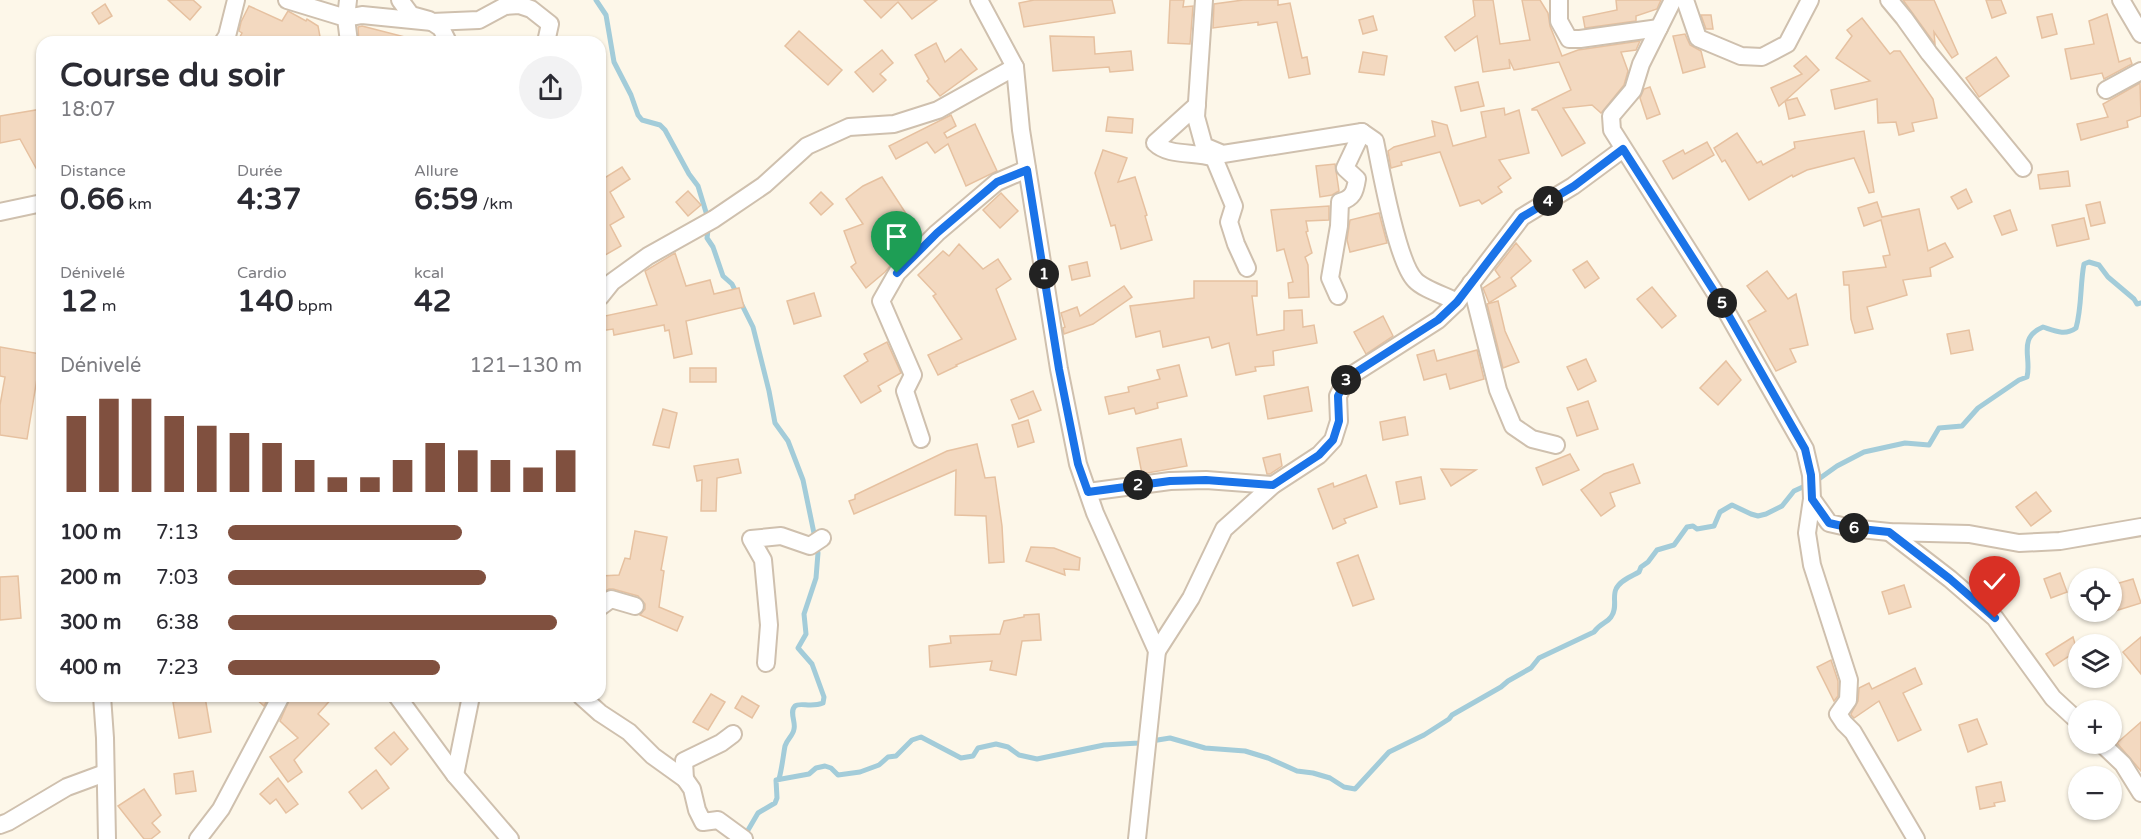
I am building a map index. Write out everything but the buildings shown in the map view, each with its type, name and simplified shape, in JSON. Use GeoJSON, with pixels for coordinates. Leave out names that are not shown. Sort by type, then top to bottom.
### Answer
{"type":"FeatureCollection","features":[{"type":"Feature","properties":{"kind":"street"},"geometry":{"type":"LineString","coordinates":[[228,36],[236,0]]}},
{"type":"Feature","properties":{"kind":"street"},"geometry":{"type":"LineString","coordinates":[[287,0],[346,18],[362,15],[432,22],[479,20],[505,6],[519,5],[531,9],[550,24],[547,36]]}},
{"type":"Feature","properties":{"kind":"street"},"geometry":{"type":"LineString","coordinates":[[348,0],[346,18],[348,36]]}},
{"type":"Feature","properties":{"kind":"street"},"geometry":{"type":"LineString","coordinates":[[400,0],[411,15],[432,22],[441,28],[445,36]]}},
{"type":"Feature","properties":{"kind":"street"},"geometry":{"type":"LineString","coordinates":[[979,0],[1015,67],[1027,170],[1059,369],[1078,464],[1122,576],[1157,651]]}},
{"type":"Feature","properties":{"kind":"street"},"geometry":{"type":"LineString","coordinates":[[1204,0],[1196,117],[1204,146],[1223,154],[1362,132],[1375,141],[1393,222],[1406,266],[1416,281],[1478,317]]}},
{"type":"Feature","properties":{"kind":"street"},"geometry":{"type":"LineString","coordinates":[[1559,0],[1559,21],[1569,39],[1659,28]]}},
{"type":"Feature","properties":{"kind":"street"},"geometry":{"type":"LineString","coordinates":[[1673,0],[1641,64],[1633,90],[1611,116],[1612,130],[1721,302],[1805,449],[1811,488],[1807,533],[1812,565],[1849,680],[1848,700],[1839,714],[1853,732],[1916,839]]}},
{"type":"Feature","properties":{"kind":"street"},"geometry":{"type":"LineString","coordinates":[[1685,0],[1698,38],[1741,56],[1762,57],[1787,44],[1810,0]]}},
{"type":"Feature","properties":{"kind":"street"},"geometry":{"type":"LineString","coordinates":[[1889,0],[2023,168]]}},
{"type":"Feature","properties":{"kind":"street"},"geometry":{"type":"LineString","coordinates":[[2121,0],[2141,34]]}},
{"type":"Feature","properties":{"kind":"street"},"geometry":{"type":"LineString","coordinates":[[606,290],[612,282],[648,256],[709,222],[764,185],[807,146],[849,127],[894,124],[938,110],[1015,67]]}},
{"type":"Feature","properties":{"kind":"street"},"geometry":{"type":"LineString","coordinates":[[2106,90],[2141,71]]}},
{"type":"Feature","properties":{"kind":"street"},"geometry":{"type":"LineString","coordinates":[[1197,105],[1155,143],[1160,148],[1202,153],[1214,158],[1234,206],[1229,222],[1247,268]]}},
{"type":"Feature","properties":{"kind":"street"},"geometry":{"type":"LineString","coordinates":[[1338,296],[1330,278],[1339,226],[1338,210],[1340,202],[1348,200],[1355,192],[1357,179],[1345,168],[1362,132]]}},
{"type":"Feature","properties":{"kind":"street"},"geometry":{"type":"LineString","coordinates":[[1137,839],[1157,651],[1191,598],[1224,529],[1273,485],[1319,455],[1333,440],[1339,421],[1338,396],[1347,378],[1438,320],[1454,305],[1522,217],[1574,186],[1623,149]]}},
{"type":"Feature","properties":{"kind":"street"},"geometry":{"type":"LineString","coordinates":[[921,439],[905,391],[913,375],[881,301],[897,273],[937,233],[997,182],[1027,170]]}},
{"type":"Feature","properties":{"kind":"street"},"geometry":{"type":"LineString","coordinates":[[0,212],[36,203]]}},
{"type":"Feature","properties":{"kind":"street"},"geometry":{"type":"LineString","coordinates":[[1470,283],[1498,390],[1513,426],[1532,439],[1556,445]]}},
{"type":"Feature","properties":{"kind":"street"},"geometry":{"type":"LineString","coordinates":[[1088,492],[1170,481],[1206,480],[1273,485]]}},
{"type":"Feature","properties":{"kind":"street"},"geometry":{"type":"LineString","coordinates":[[1811,488],[1829,523],[1851,528],[1889,532],[1969,534],[2019,543],[2060,541],[2141,527]]}},
{"type":"Feature","properties":{"kind":"street"},"geometry":{"type":"LineString","coordinates":[[1889,532],[1950,579],[1995,618],[2053,698],[2068,712]]}},
{"type":"Feature","properties":{"kind":"street"},"geometry":{"type":"LineString","coordinates":[[766,663],[769,625],[763,560],[751,539],[781,536],[816,542]]}},
{"type":"Feature","properties":{"kind":"street"},"geometry":{"type":"LineString","coordinates":[[606,602],[610,599],[635,606]]}},
{"type":"Feature","properties":{"kind":"street"},"geometry":{"type":"LineString","coordinates":[[102,702],[106,839]]}},
{"type":"Feature","properties":{"kind":"street"},"geometry":{"type":"LineString","coordinates":[[198,839],[221,810],[278,702]]}},
{"type":"Feature","properties":{"kind":"street"},"geometry":{"type":"LineString","coordinates":[[401,702],[455,775],[510,839]]}},
{"type":"Feature","properties":{"kind":"street"},"geometry":{"type":"LineString","coordinates":[[455,775],[470,702]]}},
{"type":"Feature","properties":{"kind":"street"},"geometry":{"type":"LineString","coordinates":[[588,702],[629,732],[653,756],[685,779],[692,789],[697,810],[703,822],[718,820],[744,839]]}},
{"type":"Feature","properties":{"kind":"street"},"geometry":{"type":"LineString","coordinates":[[685,779],[684,761],[721,743],[733,734]]}},
{"type":"Feature","properties":{"kind":"street"},"geometry":{"type":"LineString","coordinates":[[2112,754],[2123,764],[2141,793]]}},
{"type":"Feature","properties":{"kind":"street"},"geometry":{"type":"LineString","coordinates":[[0,825],[9,822],[67,787],[105,773]]}},
{"type":"Feature","properties":{"kind":"waterway"},"geometry":{"type":"LineString","coordinates":[[596,0],[606,15],[614,62],[631,95],[638,115],[642,120],[660,125],[665,130],[698,186],[709,222],[707,238],[713,247],[723,276],[732,284],[737,294]]}},
{"type":"Feature","properties":{"kind":"waterway"},"geometry":{"type":"LineString","coordinates":[[744,837],[758,813],[775,803],[776,780],[809,774],[816,768],[825,766],[838,775],[860,772],[879,765],[888,757],[896,756],[912,740],[921,737],[961,758],[973,756],[978,748],[996,744],[1008,747],[1019,755],[1037,759],[1104,745],[1170,738],[1205,748],[1245,751],[1297,771],[1330,778],[1344,787],[1355,789],[1389,752],[1424,735],[1452,715],[1501,687],[1531,668],[1539,658],[1594,632],[1613,614],[1615,592],[1620,583],[1639,572],[1657,550],[1674,545],[1687,527],[1693,526],[1697,529],[1714,526],[1720,512],[1732,505],[1758,516],[1766,514],[1782,506],[1794,491],[1816,481],[1837,466],[1864,452],[1905,443],[1929,445],[1939,428],[1962,426],[1978,408],[2027,377],[2028,343],[2035,332],[2043,327],[2064,332],[2076,328],[2084,264],[2089,262],[2099,265],[2108,277],[2137,304],[2141,303]]}},
{"type":"Feature","properties":{"kind":"waterway"},"geometry":{"type":"LineString","coordinates":[[741,303],[753,327],[775,423],[788,441],[803,480],[818,553],[816,578],[804,614],[806,634],[798,648],[812,664],[824,697],[823,703],[797,705],[793,708],[794,729],[785,746],[779,779]]}},
{"type":"Feature","properties":{"kind":"route"},"geometry":{"type":"LineString","coordinates":[[897,273],[937,233],[997,182],[1027,170],[1059,369],[1078,464],[1088,492],[1170,481],[1206,480],[1273,485],[1319,455],[1333,440],[1339,421],[1338,396],[1347,378],[1438,320],[1457,302],[1522,217],[1574,186],[1623,149],[1721,302],[1805,449],[1811,475],[1812,499],[1829,523],[1889,532],[1950,579],[1995,618]]}}]}
